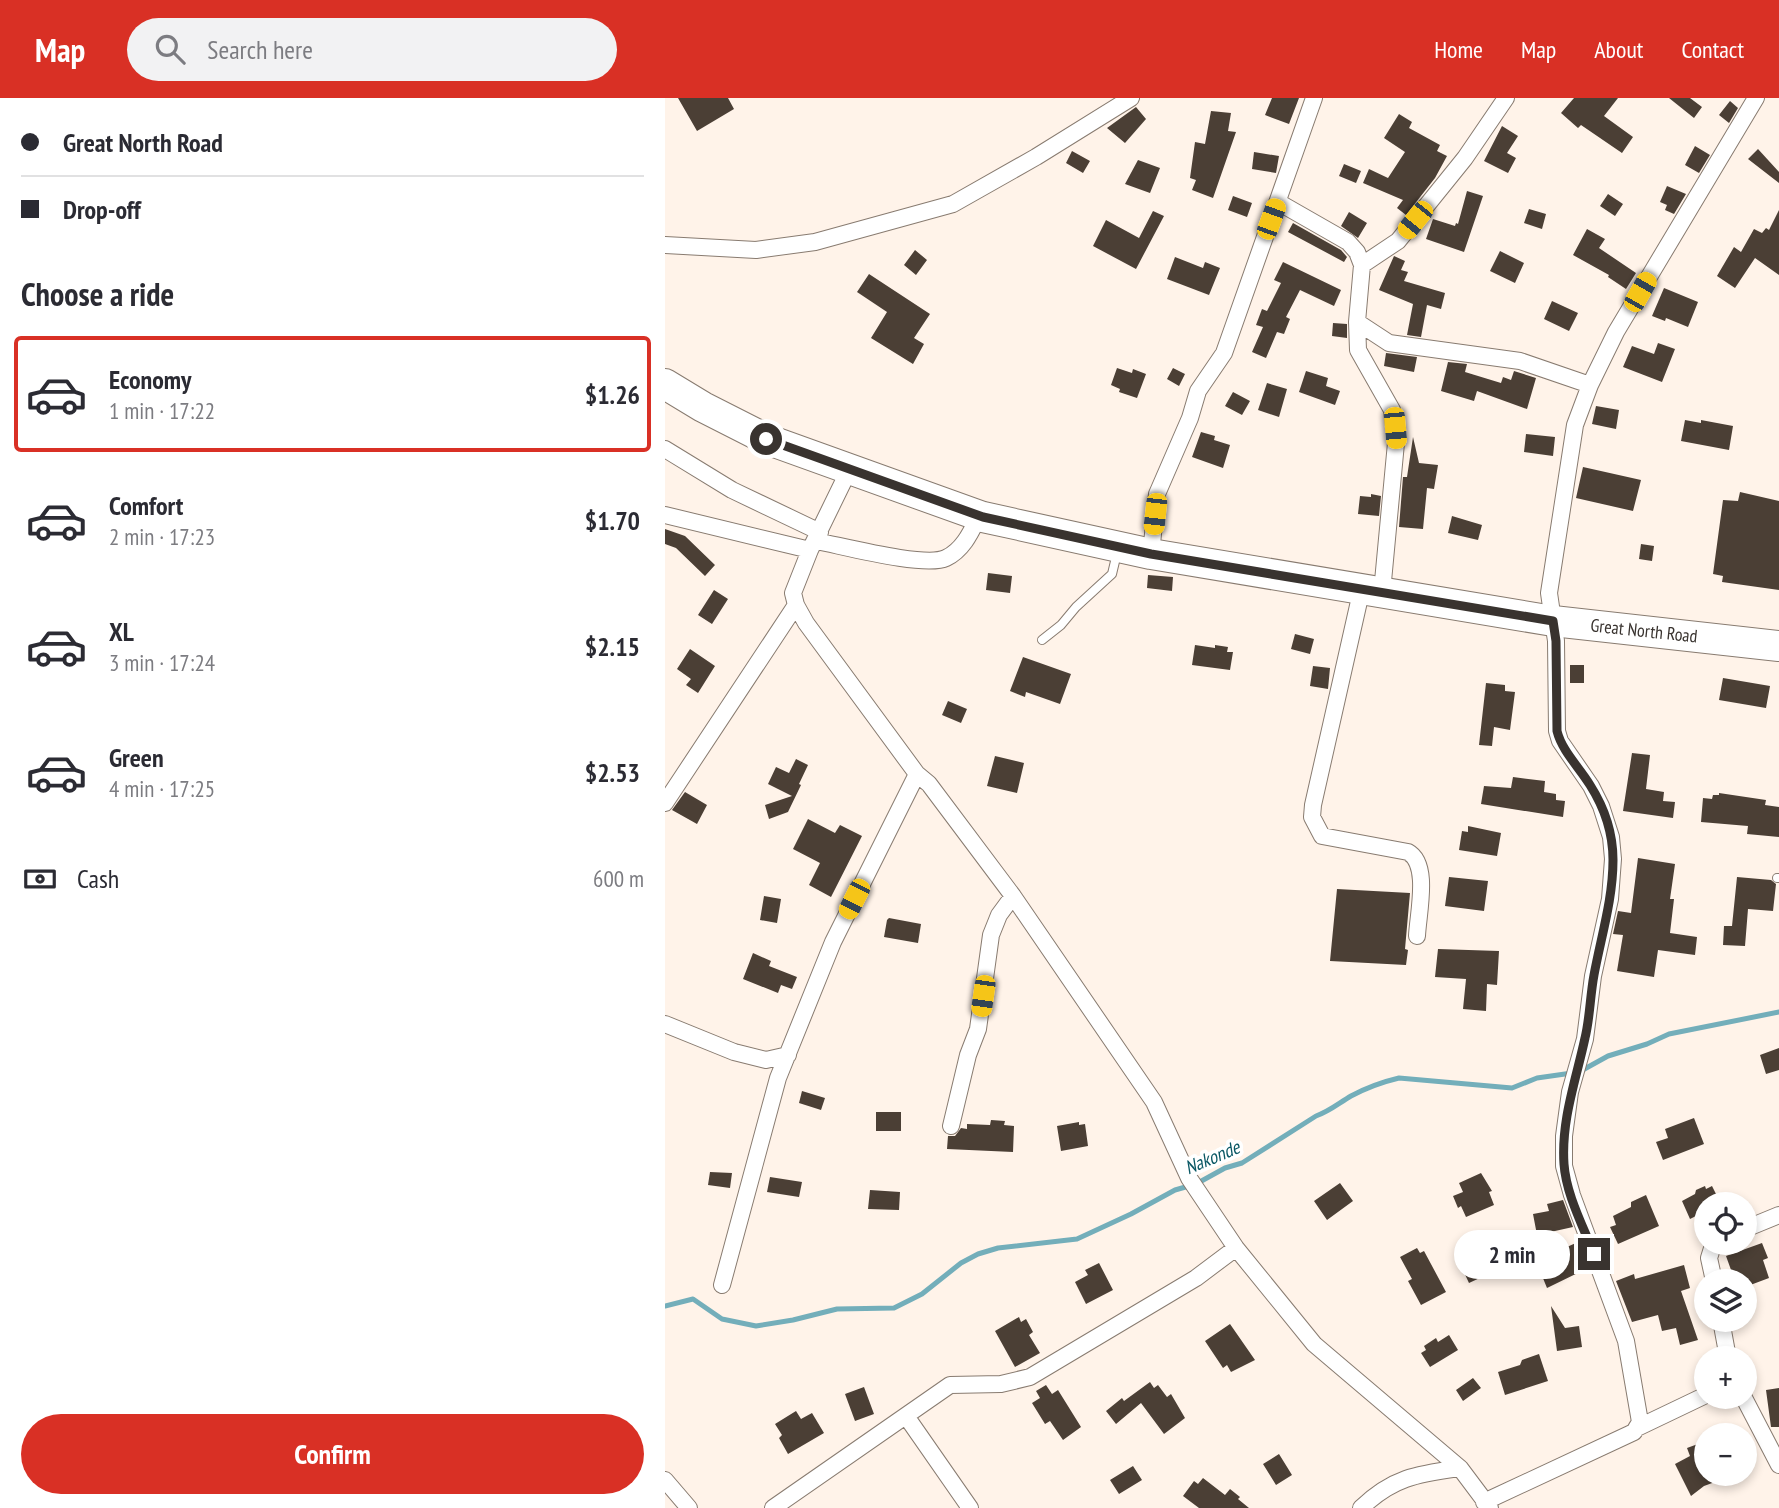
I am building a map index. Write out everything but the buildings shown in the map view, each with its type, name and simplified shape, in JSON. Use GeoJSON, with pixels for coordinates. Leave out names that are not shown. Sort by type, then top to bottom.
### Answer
{"type":"FeatureCollection","features":[{"type":"Feature","properties":{"kind":"highway","name":"Great North Road"},"geometry":{"type":"LineString","coordinates":[[665,384],[766,439],[979,516],[1151,554],[1553,621],[1779,646]]}},
{"type":"Feature","properties":{"kind":"street"},"geometry":{"type":"LineString","coordinates":[[665,245],[756,250],[814,242],[953,204],[1131,98]]}},
{"type":"Feature","properties":{"kind":"street"},"geometry":{"type":"LineString","coordinates":[[1151,554],[1157,494],[1190,418],[1198,391],[1223,353],[1314,98]]}},
{"type":"Feature","properties":{"kind":"street"},"geometry":{"type":"LineString","coordinates":[[1362,265],[1398,241],[1465,158],[1506,98]]}},
{"type":"Feature","properties":{"kind":"street"},"geometry":{"type":"LineString","coordinates":[[1637,1428],[1639,1415],[1626,1341],[1572,1195],[1564,1166],[1564,1136],[1570,1092],[1585,1038],[1592,983],[1610,899],[1613,859],[1611,837],[1601,806],[1591,786],[1560,741],[1557,731],[1556,641],[1549,593],[1575,425],[1590,385],[1616,332],[1756,98]]}},
{"type":"Feature","properties":{"kind":"street"},"geometry":{"type":"LineString","coordinates":[[1278,202],[1347,242],[1357,253],[1362,265],[1357,322],[1358,350],[1392,410],[1396,436],[1372,590],[1312,817],[1322,836],[1414,855],[1419,861],[1421,873],[1416,936]]}},
{"type":"Feature","properties":{"kind":"street"},"geometry":{"type":"LineString","coordinates":[[1357,322],[1384,341],[1395,344],[1520,361],[1590,385]]}},
{"type":"Feature","properties":{"kind":"street"},"geometry":{"type":"LineString","coordinates":[[665,449],[816,541]]}},
{"type":"Feature","properties":{"kind":"street"},"geometry":{"type":"LineString","coordinates":[[849,470],[793,593],[796,606],[917,774],[929,784],[1013,896],[1154,1102],[1189,1178],[1236,1248],[1314,1344],[1460,1468],[1487,1505],[1694,1401]]}},
{"type":"Feature","properties":{"kind":"street"},"geometry":{"type":"LineString","coordinates":[[665,515],[934,562],[944,559],[964,543],[979,516]]}},
{"type":"Feature","properties":{"kind":"street"},"geometry":{"type":"LineString","coordinates":[[665,803],[796,606]]}},
{"type":"Feature","properties":{"kind":"street"},"geometry":{"type":"LineString","coordinates":[[722,1285],[778,1078],[833,942],[917,774]]}},
{"type":"Feature","properties":{"kind":"street"},"geometry":{"type":"LineString","coordinates":[[951,1126],[968,1055],[979,1023],[991,935],[999,915],[1013,896]]}},
{"type":"Feature","properties":{"kind":"street"},"geometry":{"type":"LineString","coordinates":[[665,1024],[734,1052],[766,1060],[788,1055]]}},
{"type":"Feature","properties":{"kind":"street"},"geometry":{"type":"LineString","coordinates":[[1757,1223],[1779,1215]]}},
{"type":"Feature","properties":{"kind":"street"},"geometry":{"type":"LineString","coordinates":[[773,1508],[950,1385],[1001,1384],[1030,1377],[1196,1278],[1236,1248]]}},
{"type":"Feature","properties":{"kind":"street"},"geometry":{"type":"LineString","coordinates":[[1750,1409],[1779,1465]]}},
{"type":"Feature","properties":{"kind":"street"},"geometry":{"type":"LineString","coordinates":[[906,1416],[964,1506]]}},
{"type":"Feature","properties":{"kind":"street"},"geometry":{"type":"LineString","coordinates":[[1361,1508],[1374,1495],[1401,1479],[1460,1468]]}},
{"type":"Feature","properties":{"kind":"street"},"geometry":{"type":"LineString","coordinates":[[665,1480],[689,1508]]}},
{"type":"Feature","properties":{"kind":"lane"},"geometry":{"type":"LineString","coordinates":[[1042,640],[1061,625],[1076,607],[1112,574],[1119,546]]}},
{"type":"Feature","properties":{"kind":"waterway","name":"Nakonde"},"geometry":{"type":"LineString","coordinates":[[665,1306],[693,1299],[722,1319],[756,1326],[837,1309],[894,1308],[922,1294],[961,1263],[978,1254],[998,1248],[1077,1239],[1175,1190],[1196,1184],[1225,1168],[1242,1163],[1316,1116],[1380,1083],[1399,1078],[1512,1088],[1537,1078],[1579,1072],[1608,1056],[1669,1034],[1779,1012]]}},
{"type":"Feature","properties":{"kind":"route"},"geometry":{"type":"LineString","coordinates":[[766,439],[983,517],[1151,554],[1553,621],[1556,641],[1557,731],[1560,741],[1591,786],[1601,806],[1611,837],[1613,859],[1610,899],[1591,990],[1585,1038],[1570,1092],[1564,1136],[1564,1166],[1594,1254]]}}]}
